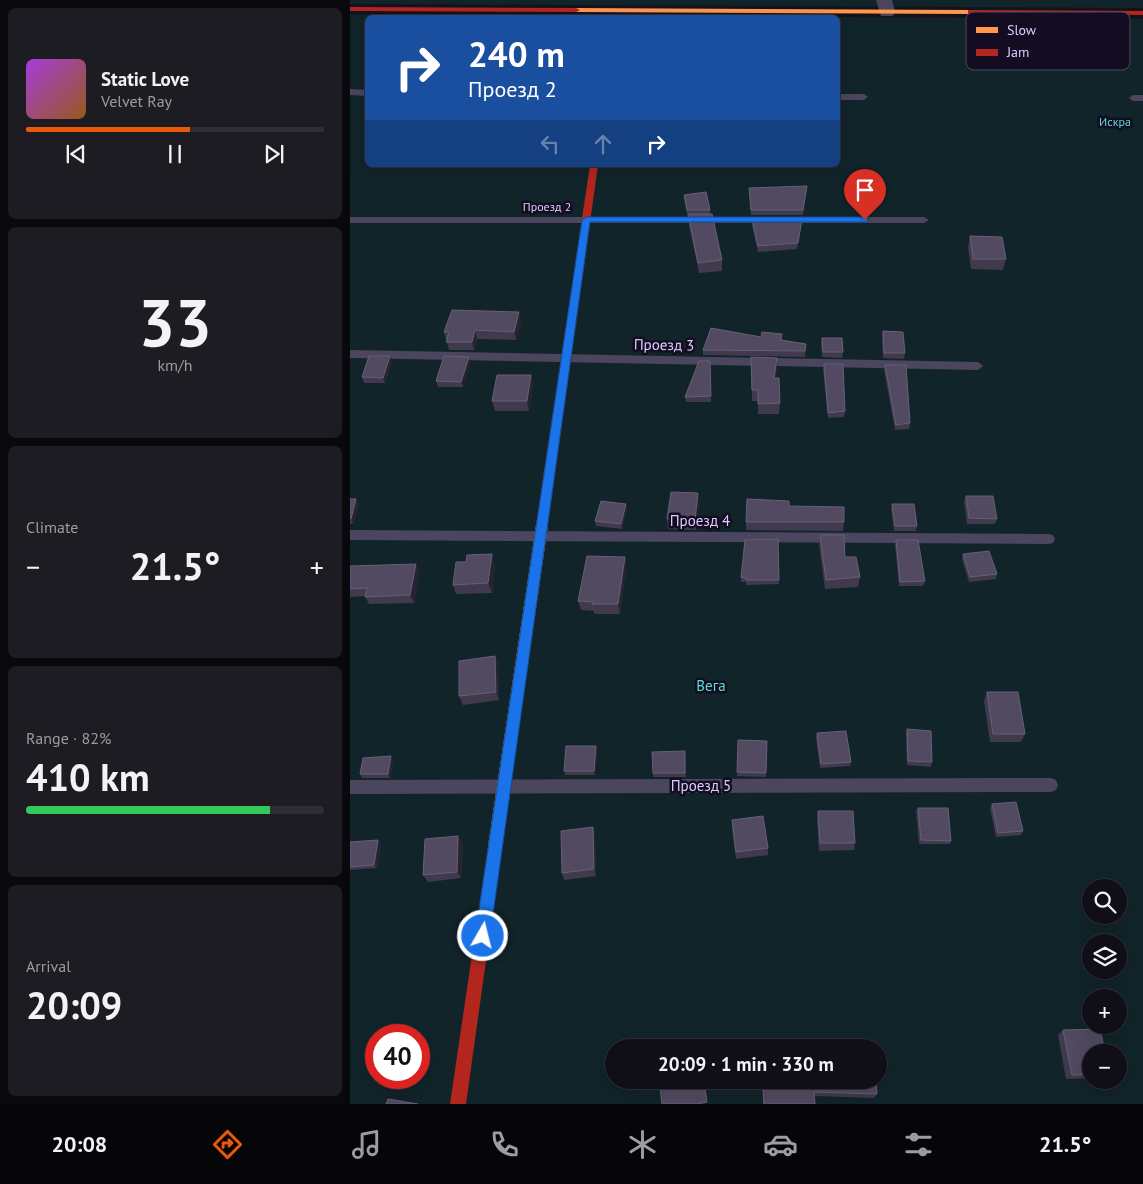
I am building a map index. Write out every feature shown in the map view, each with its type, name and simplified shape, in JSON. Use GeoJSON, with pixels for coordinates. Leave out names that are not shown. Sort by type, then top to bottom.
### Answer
{"type":"FeatureCollection","features":[{"type":"Feature","properties":{"kind":"street"},"geometry":{"type":"LineString","coordinates":[[350,9],[616,14],[885,6],[1106,12]]}},
{"type":"Feature","properties":{"kind":"street"},"geometry":{"type":"LineString","coordinates":[[1130,13],[1143,13]]}},
{"type":"Feature","properties":{"kind":"street"},"geometry":{"type":"LineString","coordinates":[[458,1104],[594,167]]}},
{"type":"Feature","properties":{"kind":"lane"},"geometry":{"type":"LineString","coordinates":[[350,92],[365,93]]}},
{"type":"Feature","properties":{"kind":"lane"},"geometry":{"type":"LineString","coordinates":[[840,97],[864,97]]}},
{"type":"Feature","properties":{"kind":"lane"},"geometry":{"type":"LineString","coordinates":[[1133,98],[1143,98]]}},
{"type":"Feature","properties":{"kind":"lane","name":"Проезд 2"},"geometry":{"type":"LineString","coordinates":[[350,220],[924,220]]}},
{"type":"Feature","properties":{"kind":"lane","name":"Проезд 3"},"geometry":{"type":"LineString","coordinates":[[350,354],[978,366]]}},
{"type":"Feature","properties":{"kind":"lane","name":"Проезд 4"},"geometry":{"type":"LineString","coordinates":[[350,535],[1050,539]]}},
{"type":"Feature","properties":{"kind":"lane","name":"Проезд 5"},"geometry":{"type":"LineString","coordinates":[[350,786],[1051,785]]}},
{"type":"Feature","properties":{"kind":"green space"},"geometry":{"type":"Polygon","coordinates":[[[350,0],[1143,0],[1143,8],[350,4],[350,0]]]}},
{"type":"Feature","properties":{"kind":"green space","name":"Вега"},"geometry":{"type":"Polygon","coordinates":[[[350,14],[509,15],[365,15],[365,167],[840,167],[840,17],[966,18],[966,70],[1130,70],[1130,19],[1143,19],[1143,1104],[350,1104],[350,14]]]}},
{"type":"Feature","properties":{"kind":"building"},"geometry":{"type":"Polygon","coordinates":[[[807,186],[803,210],[751,210],[749,188],[807,186]]]}},
{"type":"Feature","properties":{"kind":"building"},"geometry":{"type":"Polygon","coordinates":[[[706,192],[710,210],[687,210],[684,195],[706,192]]]}},
{"type":"Feature","properties":{"kind":"building"},"geometry":{"type":"Polygon","coordinates":[[[688,214],[712,214],[722,260],[698,263],[688,214]]]}},
{"type":"Feature","properties":{"kind":"building"},"geometry":{"type":"Polygon","coordinates":[[[752,219],[802,219],[798,243],[758,246],[752,219]]]}},
{"type":"Feature","properties":{"kind":"building"},"geometry":{"type":"Polygon","coordinates":[[[970,236],[1002,237],[1006,259],[973,259],[970,236]]]}},
{"type":"Feature","properties":{"kind":"building"},"geometry":{"type":"Polygon","coordinates":[[[452,310],[519,312],[514,332],[475,330],[472,342],[446,342],[449,332],[444,332],[452,310]]]}},
{"type":"Feature","properties":{"kind":"building"},"geometry":{"type":"Polygon","coordinates":[[[711,328],[761,337],[762,332],[782,334],[781,340],[806,344],[805,351],[703,350],[711,328]]]}},
{"type":"Feature","properties":{"kind":"building"},"geometry":{"type":"Polygon","coordinates":[[[883,331],[903,332],[905,353],[884,353],[883,331]]]}},
{"type":"Feature","properties":{"kind":"building"},"geometry":{"type":"Polygon","coordinates":[[[822,338],[842,338],[843,352],[823,352],[822,338]]]}},
{"type":"Feature","properties":{"kind":"building"},"geometry":{"type":"Polygon","coordinates":[[[369,356],[390,356],[383,378],[362,377],[369,356]]]}},
{"type":"Feature","properties":{"kind":"building"},"geometry":{"type":"Polygon","coordinates":[[[444,356],[469,357],[461,382],[436,381],[444,356]]]}},
{"type":"Feature","properties":{"kind":"building"},"geometry":{"type":"Polygon","coordinates":[[[751,357],[777,358],[774,378],[779,378],[780,403],[758,404],[758,390],[752,390],[751,357]]]}},
{"type":"Feature","properties":{"kind":"building"},"geometry":{"type":"Polygon","coordinates":[[[699,361],[710,361],[711,396],[685,397],[699,361]]]}},
{"type":"Feature","properties":{"kind":"building"},"geometry":{"type":"Polygon","coordinates":[[[824,364],[843,364],[845,411],[828,413],[824,364]]]}},
{"type":"Feature","properties":{"kind":"building"},"geometry":{"type":"Polygon","coordinates":[[[885,365],[906,365],[910,423],[896,425],[885,365]]]}},
{"type":"Feature","properties":{"kind":"building"},"geometry":{"type":"Polygon","coordinates":[[[497,375],[531,375],[527,401],[492,401],[497,375]]]}},
{"type":"Feature","properties":{"kind":"building"},"geometry":{"type":"Polygon","coordinates":[[[671,492],[698,493],[695,520],[667,519],[671,492]]]}},
{"type":"Feature","properties":{"kind":"building"},"geometry":{"type":"Polygon","coordinates":[[[966,496],[993,496],[997,519],[969,518],[966,496]]]}},
{"type":"Feature","properties":{"kind":"building"},"geometry":{"type":"Polygon","coordinates":[[[350,499],[356,499],[351,519],[350,519],[350,499]]]}},
{"type":"Feature","properties":{"kind":"building"},"geometry":{"type":"Polygon","coordinates":[[[747,499],[789,501],[789,506],[844,507],[844,522],[746,522],[747,499]]]}},
{"type":"Feature","properties":{"kind":"building"},"geometry":{"type":"Polygon","coordinates":[[[601,501],[626,504],[621,524],[595,521],[601,501]]]}},
{"type":"Feature","properties":{"kind":"building"},"geometry":{"type":"Polygon","coordinates":[[[892,504],[914,504],[917,526],[895,526],[892,504]]]}},
{"type":"Feature","properties":{"kind":"building"},"geometry":{"type":"Polygon","coordinates":[[[820,535],[844,535],[845,557],[856,557],[860,577],[826,580],[820,535]]]}},
{"type":"Feature","properties":{"kind":"building"},"geometry":{"type":"Polygon","coordinates":[[[778,539],[779,580],[746,580],[746,578],[741,577],[745,540],[778,539]]]}},
{"type":"Feature","properties":{"kind":"building"},"geometry":{"type":"Polygon","coordinates":[[[896,540],[918,540],[925,581],[900,582],[896,540]]]}},
{"type":"Feature","properties":{"kind":"building"},"geometry":{"type":"Polygon","coordinates":[[[989,551],[997,574],[970,577],[963,554],[989,551]]]}},
{"type":"Feature","properties":{"kind":"building"},"geometry":{"type":"Polygon","coordinates":[[[492,554],[488,583],[453,585],[456,562],[466,562],[467,555],[492,554]]]}},
{"type":"Feature","properties":{"kind":"building"},"geometry":{"type":"Polygon","coordinates":[[[587,556],[625,557],[618,604],[592,604],[593,602],[578,601],[587,556]]]}},
{"type":"Feature","properties":{"kind":"building"},"geometry":{"type":"Polygon","coordinates":[[[416,564],[410,595],[365,597],[367,588],[350,589],[350,566],[416,564]]]}},
{"type":"Feature","properties":{"kind":"building"},"geometry":{"type":"Polygon","coordinates":[[[495,656],[496,692],[459,696],[459,661],[495,656]]]}},
{"type":"Feature","properties":{"kind":"building"},"geometry":{"type":"Polygon","coordinates":[[[987,692],[1018,692],[1025,734],[993,734],[987,692]]]}},
{"type":"Feature","properties":{"kind":"building"},"geometry":{"type":"Polygon","coordinates":[[[907,729],[931,731],[932,762],[908,761],[907,729]]]}},
{"type":"Feature","properties":{"kind":"building"},"geometry":{"type":"Polygon","coordinates":[[[846,731],[851,762],[821,764],[817,733],[846,731]]]}},
{"type":"Feature","properties":{"kind":"building"},"geometry":{"type":"Polygon","coordinates":[[[738,740],[767,741],[766,773],[737,772],[738,740]]]}},
{"type":"Feature","properties":{"kind":"building"},"geometry":{"type":"Polygon","coordinates":[[[566,746],[596,746],[594,771],[564,771],[566,746]]]}},
{"type":"Feature","properties":{"kind":"building"},"geometry":{"type":"Polygon","coordinates":[[[685,751],[685,773],[653,773],[652,752],[685,751]]]}},
{"type":"Feature","properties":{"kind":"building"},"geometry":{"type":"Polygon","coordinates":[[[391,756],[388,774],[360,774],[363,758],[391,756]]]}},
{"type":"Feature","properties":{"kind":"building"},"geometry":{"type":"Polygon","coordinates":[[[1016,802],[1023,831],[998,833],[992,804],[1016,802]]]}},
{"type":"Feature","properties":{"kind":"building"},"geometry":{"type":"Polygon","coordinates":[[[918,808],[948,808],[951,841],[921,840],[918,808]]]}},
{"type":"Feature","properties":{"kind":"building"},"geometry":{"type":"Polygon","coordinates":[[[818,811],[853,811],[855,843],[820,843],[818,811]]]}},
{"type":"Feature","properties":{"kind":"building"},"geometry":{"type":"Polygon","coordinates":[[[763,816],[768,848],[736,852],[732,820],[763,816]]]}},
{"type":"Feature","properties":{"kind":"building"},"geometry":{"type":"Polygon","coordinates":[[[593,827],[594,869],[562,873],[561,831],[593,827]]]}},
{"type":"Feature","properties":{"kind":"building"},"geometry":{"type":"Polygon","coordinates":[[[458,836],[457,872],[423,875],[425,839],[458,836]]]}},
{"type":"Feature","properties":{"kind":"building"},"geometry":{"type":"Polygon","coordinates":[[[378,840],[374,865],[350,867],[350,842],[378,840]]]}},
{"type":"Feature","properties":{"kind":"building"},"geometry":{"type":"Polygon","coordinates":[[[1082,1029],[1082,1034],[1101,1034],[1103,1044],[1082,1044],[1082,1074],[1072,1075],[1063,1030],[1082,1029]]]}},
{"type":"Feature","properties":{"kind":"building"},"geometry":{"type":"Polygon","coordinates":[[[660,1089],[705,1089],[707,1102],[699,1104],[662,1104],[660,1089]]]}},
{"type":"Feature","properties":{"kind":"building"},"geometry":{"type":"Polygon","coordinates":[[[763,1089],[877,1089],[877,1094],[814,1092],[815,1104],[764,1104],[763,1089]]]}},
{"type":"Feature","properties":{"kind":"building"},"geometry":{"type":"Polygon","coordinates":[[[388,1099],[418,1104],[386,1104],[388,1099]]]}},
{"type":"Feature","properties":{"kind":"traffic: slow"},"geometry":{"type":"LineString","coordinates":[[576,10],[971,12]]}},
{"type":"Feature","properties":{"kind":"traffic: slow"},"geometry":{"type":"LineString","coordinates":[[495,846],[542,525]]}},
{"type":"Feature","properties":{"kind":"traffic: jam"},"geometry":{"type":"LineString","coordinates":[[350,9],[576,10]]}},
{"type":"Feature","properties":{"kind":"traffic: jam"},"geometry":{"type":"LineString","coordinates":[[1130,13],[1143,13]]}},
{"type":"Feature","properties":{"kind":"traffic: jam"},"geometry":{"type":"LineString","coordinates":[[542,525],[594,167]]}},
{"type":"Feature","properties":{"kind":"traffic: jam"},"geometry":{"type":"LineString","coordinates":[[458,1104],[495,846]]}},
{"type":"Feature","properties":{"kind":"route"},"geometry":{"type":"LineString","coordinates":[[483,936],[586,220],[865,220]]}},
{"type":"Feature","properties":{"kind":"park label","name":"Искра"},"geometry":{"type":"Point","coordinates":[1115,122]}}]}
